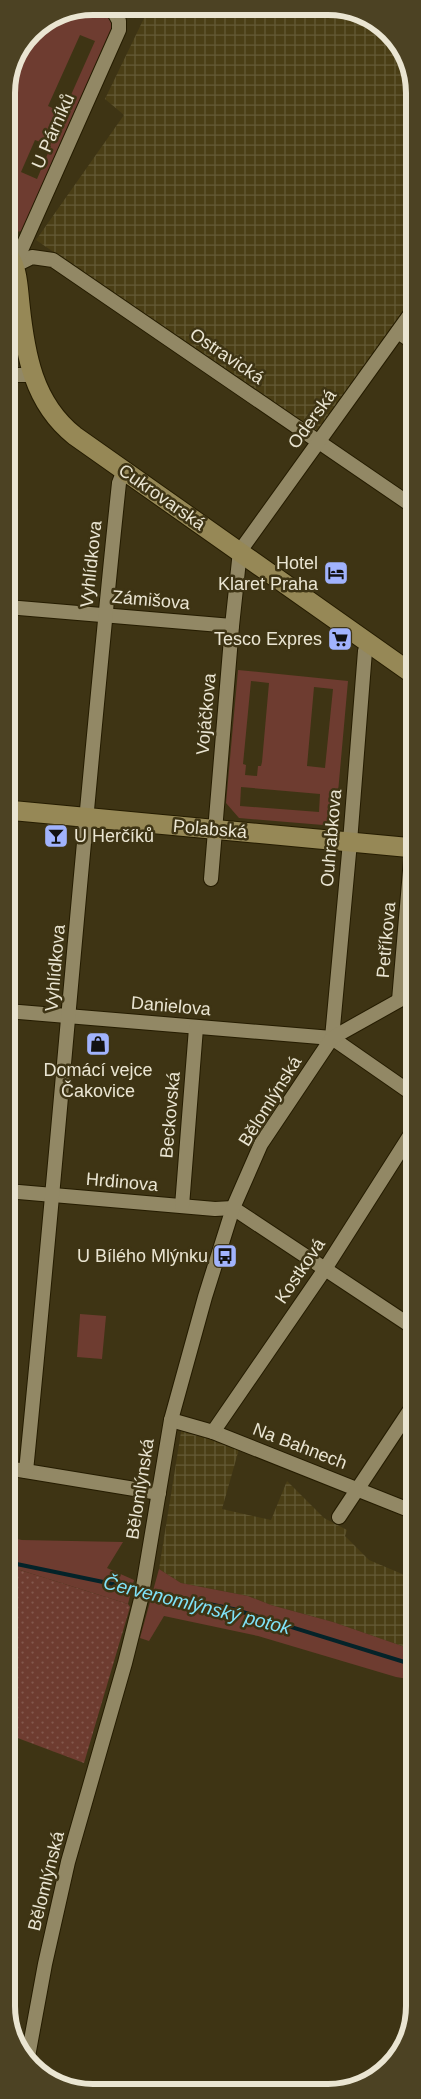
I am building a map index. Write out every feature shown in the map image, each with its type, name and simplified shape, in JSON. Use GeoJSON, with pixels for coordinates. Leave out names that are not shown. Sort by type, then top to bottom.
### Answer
{"type":"FeatureCollection","features":[{"type":"Feature","properties":{"kind":"street","name":"U Párníků"},"geometry":{"type":"LineString","coordinates":[[15,248],[119,30],[119,21],[116,15]]}},
{"type":"Feature","properties":{"kind":"street","name":"Ostravická"},"geometry":{"type":"LineString","coordinates":[[15,259],[32,257],[53,260],[406,502]]}},
{"type":"Feature","properties":{"kind":"street","name":"Cukrovarská"},"geometry":{"type":"LineString","coordinates":[[15,288],[32,376],[56,419],[75,436],[369,641],[406,669]]}},
{"type":"Feature","properties":{"kind":"street","name":"Oderská"},"geometry":{"type":"LineString","coordinates":[[240,551],[406,320]]}},
{"type":"Feature","properties":{"kind":"street"},"geometry":{"type":"LineString","coordinates":[[398,332],[406,338]]}},
{"type":"Feature","properties":{"kind":"street"},"geometry":{"type":"LineString","coordinates":[[15,375],[32,376]]}},
{"type":"Feature","properties":{"kind":"street","name":"Vyhlídkova"},"geometry":{"type":"LineString","coordinates":[[26,1471],[54,1194],[104,615],[118,483],[124,470]]}},
{"type":"Feature","properties":{"kind":"street","name":"Vojáčkova"},"geometry":{"type":"LineString","coordinates":[[211,879],[240,551]]}},
{"type":"Feature","properties":{"kind":"street","name":"Zámišova"},"geometry":{"type":"LineString","coordinates":[[15,608],[232,626]]}},
{"type":"Feature","properties":{"kind":"street","name":"Ouhrabkova"},"geometry":{"type":"LineString","coordinates":[[332,1038],[365,651],[369,641]]}},
{"type":"Feature","properties":{"kind":"street","name":"Polabská"},"geometry":{"type":"LineString","coordinates":[[15,811],[406,847]]}},
{"type":"Feature","properties":{"kind":"street","name":"Petříkova"},"geometry":{"type":"LineString","coordinates":[[400,1000],[406,930]]}},
{"type":"Feature","properties":{"kind":"street","name":"Bělomlýnská"},"geometry":{"type":"LineString","coordinates":[[29,2050],[45,1964],[68,1862],[125,1663],[141,1599],[171,1420],[205,1297],[233,1208],[261,1144],[332,1038],[406,997]]}},
{"type":"Feature","properties":{"kind":"street","name":"Danielova"},"geometry":{"type":"LineString","coordinates":[[15,1012],[332,1038]]}},
{"type":"Feature","properties":{"kind":"street","name":"Beckovská"},"geometry":{"type":"LineString","coordinates":[[182,1206],[196,1028]]}},
{"type":"Feature","properties":{"kind":"street"},"geometry":{"type":"LineString","coordinates":[[332,1038],[406,1089]]}},
{"type":"Feature","properties":{"kind":"street","name":"Kostková"},"geometry":{"type":"LineString","coordinates":[[213,1432],[325,1269],[406,1142]]}},
{"type":"Feature","properties":{"kind":"street","name":"Hrdinova"},"geometry":{"type":"LineString","coordinates":[[15,1192],[182,1206],[233,1208]]}},
{"type":"Feature","properties":{"kind":"street"},"geometry":{"type":"LineString","coordinates":[[233,1208],[406,1323]]}},
{"type":"Feature","properties":{"kind":"street"},"geometry":{"type":"LineString","coordinates":[[338,1517],[406,1416]]}},
{"type":"Feature","properties":{"kind":"street","name":"Na Bahnech"},"geometry":{"type":"LineString","coordinates":[[171,1420],[213,1432],[406,1509]]}},
{"type":"Feature","properties":{"kind":"street"},"geometry":{"type":"LineString","coordinates":[[15,1469],[159,1493]]}},
{"type":"Feature","properties":{"kind":"shaded area"},"geometry":{"type":"Polygon","coordinates":[[[114,15],[117,19],[23,231],[15,232],[15,88],[23,59],[31,46],[54,25],[78,17],[114,15]],[[80,35],[48,106],[63,113],[95,41],[80,35]],[[35,140],[21,172],[37,179],[51,146],[35,140]]]}},
{"type":"Feature","properties":{"kind":"shaded area"},"geometry":{"type":"Polygon","coordinates":[[[146,15],[328,15],[343,17],[367,25],[387,42],[393,50],[400,63],[406,93],[406,307],[318,432],[36,240],[124,115],[105,99],[146,15]]]}},
{"type":"Feature","properties":{"kind":"shaded area"},"geometry":{"type":"Polygon","coordinates":[[[238,670],[348,681],[335,826],[239,818],[226,803],[238,670]],[[251,681],[243,764],[246,765],[245,775],[257,776],[258,766],[261,766],[262,762],[269,683],[251,681]],[[314,687],[307,766],[325,768],[333,689],[314,687]],[[241,787],[240,806],[319,812],[320,794],[241,787]]]}},
{"type":"Feature","properties":{"kind":"shaded area"},"geometry":{"type":"Polygon","coordinates":[[[80,1314],[106,1316],[102,1359],[77,1357],[80,1314]]]}},
{"type":"Feature","properties":{"kind":"shaded area"},"geometry":{"type":"Polygon","coordinates":[[[182,1426],[239,1449],[222,1509],[271,1520],[287,1481],[324,1518],[347,1530],[345,1536],[369,1560],[406,1576],[406,1646],[333,1622],[271,1605],[248,1596],[181,1583],[159,1569],[182,1426]]]}},
{"type":"Feature","properties":{"kind":"shaded area"},"geometry":{"type":"Polygon","coordinates":[[[15,1539],[123,1542],[107,1568],[134,1580],[128,1604],[15,1569],[15,1539]]]}},
{"type":"Feature","properties":{"kind":"shaded area"},"geometry":{"type":"Polygon","coordinates":[[[15,1569],[128,1604],[130,1607],[84,1763],[15,1737],[15,1569]]]}},
{"type":"Feature","properties":{"kind":"shaded area"},"geometry":{"type":"Polygon","coordinates":[[[159,1569],[181,1583],[248,1596],[271,1605],[333,1622],[406,1646],[406,1679],[258,1636],[164,1616],[149,1641],[140,1638],[159,1569]]]}},
{"type":"Feature","properties":{"kind":"waterway","name":"Červenomlýnský potok"},"geometry":{"type":"LineString","coordinates":[[15,1564],[233,1609],[406,1663]]}},
{"type":"Feature","properties":{"kind":"place","name":"Hotel Klaret Praha"},"geometry":{"type":"Point","coordinates":[336,573]}},
{"type":"Feature","properties":{"kind":"place","name":"Tesco Expres"},"geometry":{"type":"Point","coordinates":[340,639]}},
{"type":"Feature","properties":{"kind":"place","name":"U Herčíků"},"geometry":{"type":"Point","coordinates":[56,836]}},
{"type":"Feature","properties":{"kind":"place","name":"Domácí vejce Čakovice"},"geometry":{"type":"Point","coordinates":[98,1044]}},
{"type":"Feature","properties":{"kind":"place","name":"U Bílého Mlýnku"},"geometry":{"type":"Point","coordinates":[225,1256]}}]}
